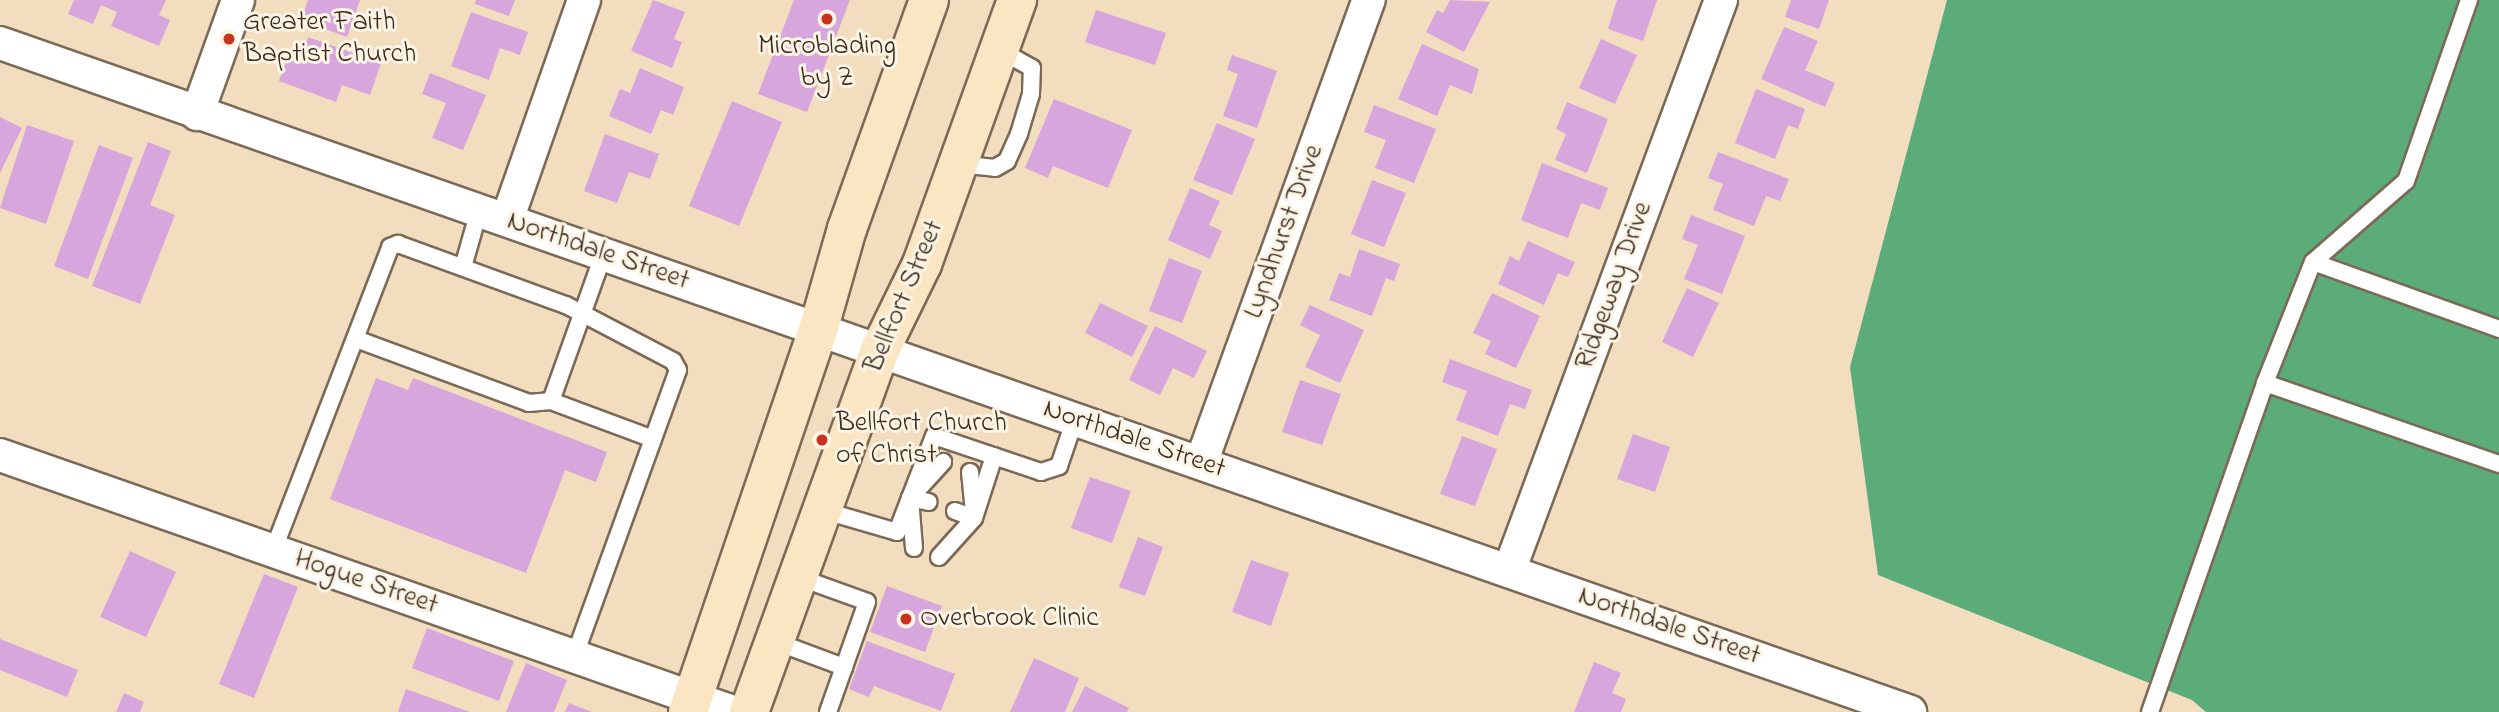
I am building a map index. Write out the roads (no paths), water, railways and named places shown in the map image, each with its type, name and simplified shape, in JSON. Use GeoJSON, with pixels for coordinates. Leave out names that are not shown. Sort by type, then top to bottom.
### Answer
{"type":"FeatureCollection","features":[{"type":"Feature","properties":{"kind":"main road"},"geometry":{"type":"LineString","coordinates":[[691,705],[819,327],[847,229],[929,0]]}},
{"type":"Feature","properties":{"kind":"main road","name":"Bellfort Street"},"geometry":{"type":"LineString","coordinates":[[749,712],[880,350],[922,264],[1017,0]]}},
{"type":"Feature","properties":{"kind":"street"},"geometry":{"type":"LineString","coordinates":[[197,114],[238,0]]}},
{"type":"Feature","properties":{"kind":"street"},"geometry":{"type":"LineString","coordinates":[[493,216],[584,0]]}},
{"type":"Feature","properties":{"kind":"street","name":"Lyndhurst Drive"},"geometry":{"type":"LineString","coordinates":[[1201,464],[1369,0]]}},
{"type":"Feature","properties":{"kind":"street","name":"Ridgeway Drive"},"geometry":{"type":"LineString","coordinates":[[1509,571],[1721,0]]}},
{"type":"Feature","properties":{"kind":"street","name":"Northdale Street"},"geometry":{"type":"LineString","coordinates":[[0,43],[603,256],[819,327],[1905,711]]}},
{"type":"Feature","properties":{"kind":"street","name":"Hogue Street"},"geometry":{"type":"LineString","coordinates":[[0,454],[575,655],[691,705],[733,712]]}},
{"type":"Feature","properties":{"kind":"lane"},"geometry":{"type":"LineString","coordinates":[[2150,712],[2265,383],[2313,262],[2406,181],[2469,0]]}},
{"type":"Feature","properties":{"kind":"lane"},"geometry":{"type":"LineString","coordinates":[[463,267],[493,216]]}},
{"type":"Feature","properties":{"kind":"lane"},"geometry":{"type":"LineString","coordinates":[[273,551],[390,247],[398,244],[566,305],[580,316],[673,361],[678,370],[575,655]]}},
{"type":"Feature","properties":{"kind":"lane"},"geometry":{"type":"LineString","coordinates":[[551,401],[603,256]]}},
{"type":"Feature","properties":{"kind":"lane"},"geometry":{"type":"LineString","coordinates":[[2313,262],[2499,329]]}},
{"type":"Feature","properties":{"kind":"lane"},"geometry":{"type":"LineString","coordinates":[[356,339],[529,403],[551,401],[653,439]]}},
{"type":"Feature","properties":{"kind":"lane"},"geometry":{"type":"LineString","coordinates":[[2265,383],[2499,464]]}},
{"type":"Feature","properties":{"kind":"lane"},"geometry":{"type":"LineString","coordinates":[[822,510],[897,532],[934,436],[1041,472],[1053,470],[1075,419]]}},
{"type":"Feature","properties":{"kind":"lane"},"geometry":{"type":"LineString","coordinates":[[939,557],[974,517],[994,456]]}},
{"type":"Feature","properties":{"kind":"lane"},"geometry":{"type":"LineString","coordinates":[[914,548],[909,498],[943,462]]}},
{"type":"Feature","properties":{"kind":"lane"},"geometry":{"type":"LineString","coordinates":[[970,472],[974,517]]}},
{"type":"Feature","properties":{"kind":"lane"},"geometry":{"type":"LineString","coordinates":[[909,498],[938,482]]}},
{"type":"Feature","properties":{"kind":"lane"},"geometry":{"type":"LineString","coordinates":[[963,491],[974,517]]}},
{"type":"Feature","properties":{"kind":"lane"},"geometry":{"type":"LineString","coordinates":[[909,498],[929,502]]}},
{"type":"Feature","properties":{"kind":"lane"},"geometry":{"type":"LineString","coordinates":[[909,498],[920,528]]}},
{"type":"Feature","properties":{"kind":"lane"},"geometry":{"type":"LineString","coordinates":[[955,511],[974,517]]}},
{"type":"Feature","properties":{"kind":"lane"},"geometry":{"type":"LineString","coordinates":[[946,538],[974,517]]}},
{"type":"Feature","properties":{"kind":"lane"},"geometry":{"type":"LineString","coordinates":[[798,577],[867,601],[828,712]]}},
{"type":"Feature","properties":{"kind":"lane"},"geometry":{"type":"LineString","coordinates":[[774,641],[844,667]]}},
{"type":"Feature","properties":{"kind":"place","name":"Microblading by Z"},"geometry":{"type":"Point","coordinates":[827,19]}},
{"type":"Feature","properties":{"kind":"place","name":"Greater Faith Baptist Church"},"geometry":{"type":"Point","coordinates":[229,39]}},
{"type":"Feature","properties":{"kind":"place","name":"Bellfort Church of Christ"},"geometry":{"type":"Point","coordinates":[822,440]}},
{"type":"Feature","properties":{"kind":"place","name":"Overbrook Clinic"},"geometry":{"type":"Point","coordinates":[906,619]}}]}
